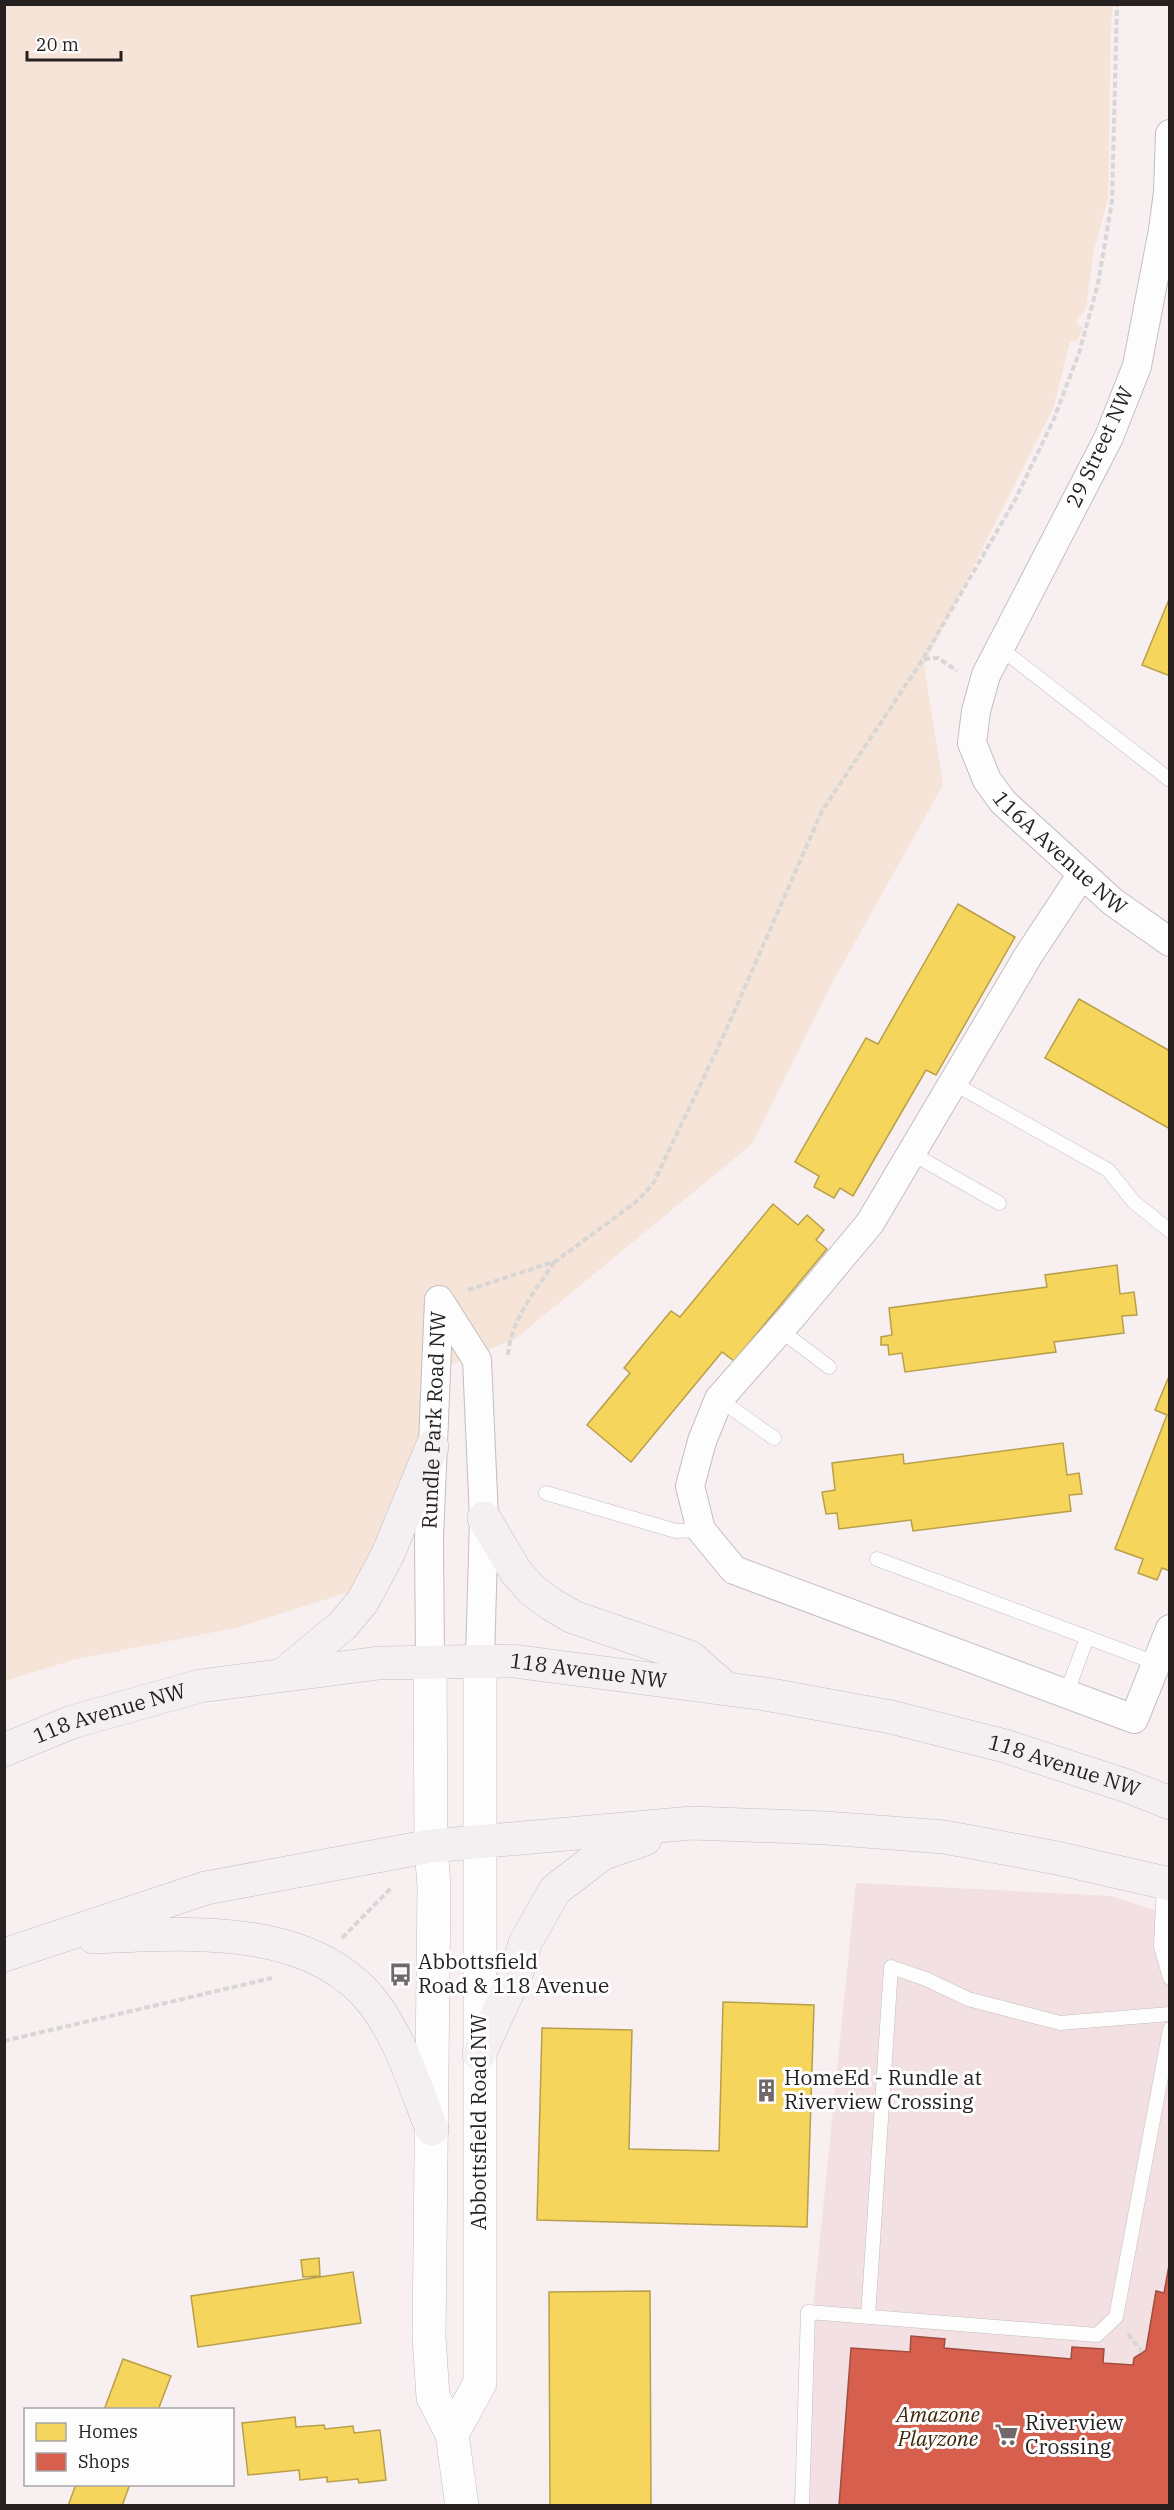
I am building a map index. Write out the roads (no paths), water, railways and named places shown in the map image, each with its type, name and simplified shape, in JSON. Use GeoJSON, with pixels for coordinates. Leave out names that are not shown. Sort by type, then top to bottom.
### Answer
{"type":"FeatureCollection","features":[{"type":"Feature","properties":{"kind":"main road"},"geometry":{"type":"LineString","coordinates":[[285,1673],[343,1624],[363,1601],[388,1554],[432,1448]]}},
{"type":"Feature","properties":{"kind":"main road"},"geometry":{"type":"LineString","coordinates":[[484,1518],[516,1572],[533,1591],[551,1604],[573,1617],[690,1657],[725,1688]]}},
{"type":"Feature","properties":{"kind":"main road","name":"118 Avenue NW"},"geometry":{"type":"LineString","coordinates":[[4,1750],[72,1722],[200,1686],[285,1673],[379,1663],[513,1660],[806,1700],[891,1717],[993,1743],[1128,1786],[1170,1803]]}},
{"type":"Feature","properties":{"kind":"main road"},"geometry":{"type":"LineString","coordinates":[[479,2054],[517,1972],[525,1943],[555,1890],[602,1854],[692,1823]]}},
{"type":"Feature","properties":{"kind":"main road"},"geometry":{"type":"LineString","coordinates":[[4,1955],[206,1888],[431,1846],[692,1823],[826,1828],[944,1837],[1168,1881]]}},
{"type":"Feature","properties":{"kind":"main road"},"geometry":{"type":"LineString","coordinates":[[56,1939],[164,1934],[232,1938],[284,1945],[321,1960],[351,1981],[374,2004],[396,2037],[432,2129]]}},
{"type":"Feature","properties":{"kind":"street","name":"29 Street NW"},"geometry":{"type":"LineString","coordinates":[[972,743],[976,711],[986,675],[1109,437],[1137,366],[1166,231],[1170,134]]}},
{"type":"Feature","properties":{"kind":"street","name":"116A Avenue NW"},"geometry":{"type":"LineString","coordinates":[[972,743],[987,780],[1003,802],[1113,902],[1170,942]]}},
{"type":"Feature","properties":{"kind":"street"},"geometry":{"type":"LineString","coordinates":[[1082,874],[1028,956],[870,1223],[719,1398],[702,1441],[690,1486],[701,1530],[734,1570],[1134,1719],[1170,1629]]}},
{"type":"Feature","properties":{"kind":"street","name":"Rundle Park Road NW"},"geometry":{"type":"LineString","coordinates":[[430,1662],[429,1539],[439,1300],[477,1360],[484,1518],[480,1660]]}},
{"type":"Feature","properties":{"kind":"street","name":"Abbottsfield Road NW"},"geometry":{"type":"LineString","coordinates":[[453,2434],[480,2383],[479,2054],[482,1840],[480,1660]]}},
{"type":"Feature","properties":{"kind":"street"},"geometry":{"type":"LineString","coordinates":[[430,1662],[431,1846],[434,1887],[429,2337],[433,2397],[453,2434],[462,2505]]}},
{"type":"Feature","properties":{"kind":"lane"},"geometry":{"type":"LineString","coordinates":[[1000,648],[1170,780]]}},
{"type":"Feature","properties":{"kind":"lane"},"geometry":{"type":"LineString","coordinates":[[953,1083],[1108,1170],[1134,1202],[1170,1231]]}},
{"type":"Feature","properties":{"kind":"lane"},"geometry":{"type":"LineString","coordinates":[[912,1153],[999,1203]]}},
{"type":"Feature","properties":{"kind":"lane"},"geometry":{"type":"LineString","coordinates":[[780,1330],[829,1367]]}},
{"type":"Feature","properties":{"kind":"lane"},"geometry":{"type":"LineString","coordinates":[[719,1398],[774,1438]]}},
{"type":"Feature","properties":{"kind":"lane"},"geometry":{"type":"LineString","coordinates":[[546,1493],[676,1531],[701,1530]]}},
{"type":"Feature","properties":{"kind":"lane"},"geometry":{"type":"LineString","coordinates":[[877,1559],[1156,1664]]}},
{"type":"Feature","properties":{"kind":"lane"},"geometry":{"type":"LineString","coordinates":[[1066,1694],[1087,1638]]}},
{"type":"Feature","properties":{"kind":"lane"},"geometry":{"type":"LineString","coordinates":[[1168,1881],[1161,1946],[1170,1978]]}},
{"type":"Feature","properties":{"kind":"lane"},"geometry":{"type":"LineString","coordinates":[[868,2317],[891,1967],[926,1979],[968,1999],[1060,2023],[1170,2014]]}},
{"type":"Feature","properties":{"kind":"lane"},"geometry":{"type":"LineString","coordinates":[[802,2505],[808,2312],[1097,2335],[1116,2317],[1163,2097],[1170,2029]]}},
{"type":"Feature","properties":{"kind":"place","name":"Abbottsfield Road & 118 Avenue"},"geometry":{"type":"Point","coordinates":[400,1974]}},
{"type":"Feature","properties":{"kind":"place","name":"HomeEd - Rundle at Riverview Crossing"},"geometry":{"type":"Point","coordinates":[766,2090]}},
{"type":"Feature","properties":{"kind":"place","name":"Riverview Crossing"},"geometry":{"type":"Point","coordinates":[1007,2435]}},
{"type":"Feature","properties":{"kind":"park label","name":"Amazone Playzone"},"geometry":{"type":"Point","coordinates":[938,2427]}}]}
